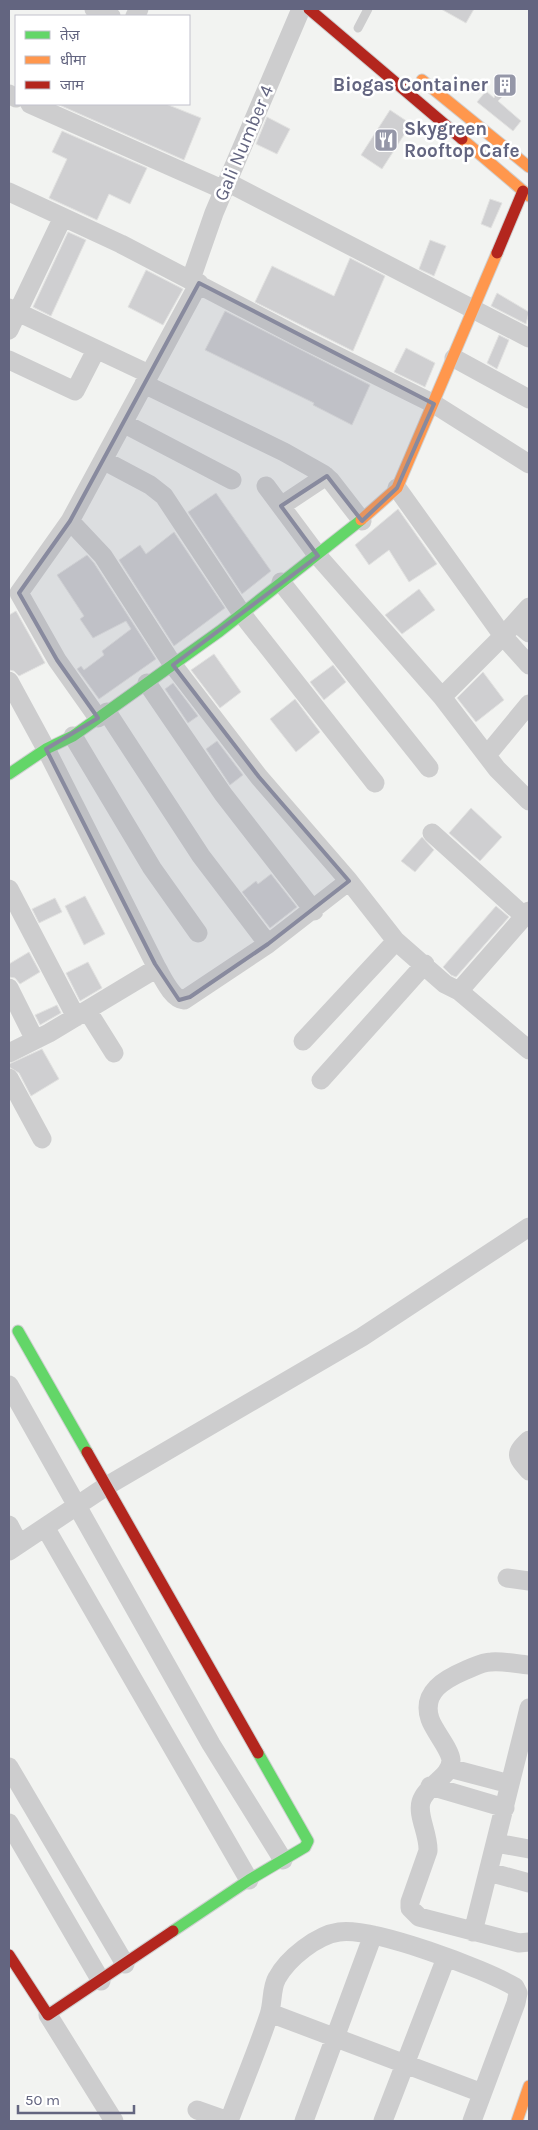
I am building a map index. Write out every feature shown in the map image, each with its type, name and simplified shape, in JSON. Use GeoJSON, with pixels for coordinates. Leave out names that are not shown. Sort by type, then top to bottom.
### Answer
{"type":"FeatureCollection","features":[{"type":"Feature","properties":{"kind":"street"},"geometry":{"type":"LineString","coordinates":[[94,9],[109,15]]}},
{"type":"Feature","properties":{"kind":"street","name":"Gali Number 4"},"geometry":{"type":"LineString","coordinates":[[102,715],[57,660],[19,593],[70,521],[147,379],[195,281],[225,186],[301,9]]}},
{"type":"Feature","properties":{"kind":"street"},"geometry":{"type":"LineString","coordinates":[[9,774],[46,749],[73,736],[173,665],[318,556],[362,521],[397,488],[526,194],[309,9]]}},
{"type":"Feature","properties":{"kind":"street"},"geometry":{"type":"LineString","coordinates":[[348,19],[362,31]]}},
{"type":"Feature","properties":{"kind":"street"},"geometry":{"type":"LineString","coordinates":[[414,74],[529,168]]}},
{"type":"Feature","properties":{"kind":"street"},"geometry":{"type":"LineString","coordinates":[[32,105],[225,186],[529,338]]}},
{"type":"Feature","properties":{"kind":"street"},"geometry":{"type":"LineString","coordinates":[[442,122],[456,108]]}},
{"type":"Feature","properties":{"kind":"street"},"geometry":{"type":"LineString","coordinates":[[9,192],[195,281],[303,340],[434,404],[529,464]]}},
{"type":"Feature","properties":{"kind":"street"},"geometry":{"type":"LineString","coordinates":[[9,330],[13,310],[62,217]]}},
{"type":"Feature","properties":{"kind":"street"},"geometry":{"type":"LineString","coordinates":[[13,310],[96,350],[326,476],[362,521]]}},
{"type":"Feature","properties":{"kind":"street"},"geometry":{"type":"LineString","coordinates":[[9,360],[75,391],[96,350]]}},
{"type":"Feature","properties":{"kind":"street"},"geometry":{"type":"LineString","coordinates":[[454,358],[529,399]]}},
{"type":"Feature","properties":{"kind":"street"},"geometry":{"type":"LineString","coordinates":[[123,423],[232,480]]}},
{"type":"Feature","properties":{"kind":"street"},"geometry":{"type":"LineString","coordinates":[[102,460],[150,485],[164,496],[242,614],[375,783]]}},
{"type":"Feature","properties":{"kind":"street"},"geometry":{"type":"LineString","coordinates":[[281,506],[326,476]]}},
{"type":"Feature","properties":{"kind":"street"},"geometry":{"type":"LineString","coordinates":[[266,486],[318,556],[442,697],[487,755],[529,801]]}},
{"type":"Feature","properties":{"kind":"street"},"geometry":{"type":"LineString","coordinates":[[397,488],[502,636],[529,665]]}},
{"type":"Feature","properties":{"kind":"street"},"geometry":{"type":"LineString","coordinates":[[70,521],[103,556],[173,665],[259,777],[349,881],[396,941],[425,964],[445,984],[459,991],[529,1050]]}},
{"type":"Feature","properties":{"kind":"street"},"geometry":{"type":"LineString","coordinates":[[281,582],[428,768]]}},
{"type":"Feature","properties":{"kind":"street"},"geometry":{"type":"LineString","coordinates":[[442,697],[502,636],[522,627],[529,607]]}},
{"type":"Feature","properties":{"kind":"street"},"geometry":{"type":"LineString","coordinates":[[9,681],[46,749],[157,968],[179,1000],[184,1000],[268,944],[314,911],[349,881]]}},
{"type":"Feature","properties":{"kind":"street"},"geometry":{"type":"LineString","coordinates":[[147,683],[223,794],[314,911]]}},
{"type":"Feature","properties":{"kind":"street"},"geometry":{"type":"LineString","coordinates":[[487,755],[529,704]]}},
{"type":"Feature","properties":{"kind":"street"},"geometry":{"type":"LineString","coordinates":[[102,715],[201,856],[268,944]]}},
{"type":"Feature","properties":{"kind":"street"},"geometry":{"type":"LineString","coordinates":[[73,736],[152,868],[198,933]]}},
{"type":"Feature","properties":{"kind":"street"},"geometry":{"type":"LineString","coordinates":[[432,833],[527,913],[459,991]]}},
{"type":"Feature","properties":{"kind":"street"},"geometry":{"type":"LineString","coordinates":[[9,889],[81,1014],[114,1053]]}},
{"type":"Feature","properties":{"kind":"street"},"geometry":{"type":"LineString","coordinates":[[302,1041],[396,941]]}},
{"type":"Feature","properties":{"kind":"street"},"geometry":{"type":"LineString","coordinates":[[321,1080],[425,964]]}},
{"type":"Feature","properties":{"kind":"street"},"geometry":{"type":"LineString","coordinates":[[9,1053],[36,1040],[157,968]]}},
{"type":"Feature","properties":{"kind":"street"},"geometry":{"type":"LineString","coordinates":[[9,988],[36,1040]]}},
{"type":"Feature","properties":{"kind":"street"},"geometry":{"type":"LineString","coordinates":[[9,1078],[42,1140]]}},
{"type":"Feature","properties":{"kind":"street"},"geometry":{"type":"LineString","coordinates":[[9,1525],[14,1548],[105,1487],[362,1337],[529,1227]]}},
{"type":"Feature","properties":{"kind":"street"},"geometry":{"type":"LineString","coordinates":[[18,1331],[308,1841],[305,1847],[249,1880],[48,2015]]}},
{"type":"Feature","properties":{"kind":"street"},"geometry":{"type":"LineString","coordinates":[[9,1385],[211,1744],[283,1860]]}},
{"type":"Feature","properties":{"kind":"street"},"geometry":{"type":"LineString","coordinates":[[529,1440],[522,1447],[518,1459],[529,1471]]}},
{"type":"Feature","properties":{"kind":"street"},"geometry":{"type":"LineString","coordinates":[[45,1527],[249,1880]]}},
{"type":"Feature","properties":{"kind":"street"},"geometry":{"type":"LineString","coordinates":[[506,1578],[529,1582]]}},
{"type":"Feature","properties":{"kind":"street"},"geometry":{"type":"LineString","coordinates":[[529,1665],[490,1662],[446,1679],[435,1688],[429,1697],[430,1719],[451,1758],[450,1768],[430,1786],[421,1802],[420,1809],[427,1835],[428,1851],[414,1887],[410,1908],[419,1917],[519,1943],[529,1942]]}},
{"type":"Feature","properties":{"kind":"street"},"geometry":{"type":"LineString","coordinates":[[473,1932],[510,1784],[523,1759],[529,1708]]}},
{"type":"Feature","properties":{"kind":"street"},"geometry":{"type":"LineString","coordinates":[[9,1767],[125,1964]]}},
{"type":"Feature","properties":{"kind":"street"},"geometry":{"type":"LineString","coordinates":[[450,1768],[510,1784]]}},
{"type":"Feature","properties":{"kind":"street"},"geometry":{"type":"LineString","coordinates":[[430,1786],[505,1808]]}},
{"type":"Feature","properties":{"kind":"street"},"geometry":{"type":"LineString","coordinates":[[9,1823],[100,1981]]}},
{"type":"Feature","properties":{"kind":"street"},"geometry":{"type":"LineString","coordinates":[[496,1843],[529,1849]]}},
{"type":"Feature","properties":{"kind":"street"},"geometry":{"type":"LineString","coordinates":[[489,1872],[529,1883]]}},
{"type":"Feature","properties":{"kind":"street"},"geometry":{"type":"LineString","coordinates":[[197,2110],[228,2121],[270,2013],[276,1979],[302,1949],[327,1934],[341,1932],[393,1940],[446,1958],[515,1987],[523,2006],[482,2093],[472,2121]]}},
{"type":"Feature","properties":{"kind":"street"},"geometry":{"type":"LineString","coordinates":[[304,2121],[373,1936]]}},
{"type":"Feature","properties":{"kind":"street"},"geometry":{"type":"LineString","coordinates":[[9,1955],[114,2121]]}},
{"type":"Feature","properties":{"kind":"street"},"geometry":{"type":"LineString","coordinates":[[383,2121],[446,1958]]}},
{"type":"Feature","properties":{"kind":"street"},"geometry":{"type":"LineString","coordinates":[[270,2013],[482,2093]]}},
{"type":"Feature","properties":{"kind":"street"},"geometry":{"type":"LineString","coordinates":[[517,2121],[529,2086]]}},
{"type":"Feature","properties":{"kind":"lane"},"geometry":{"type":"LineString","coordinates":[[362,31],[368,9]]}},
{"type":"Feature","properties":{"kind":"highlighted area"},"geometry":{"type":"Polygon","coordinates":[[[199,283],[434,404],[397,488],[362,521],[327,476],[281,506],[318,556],[173,665],[259,777],[349,881],[268,944],[190,997],[179,1000],[155,964],[46,749],[98,718],[57,660],[19,593],[70,521],[199,283]]]}},
{"type":"Feature","properties":{"kind":"building"},"geometry":{"type":"Polygon","coordinates":[[[441,9],[474,9],[466,23],[441,9]]]}},
{"type":"Feature","properties":{"kind":"building"},"geometry":{"type":"Polygon","coordinates":[[[504,78],[509,80],[512,87],[498,101],[521,121],[513,131],[477,102],[486,91],[494,98],[498,82],[504,78]]]}},
{"type":"Feature","properties":{"kind":"building"},"geometry":{"type":"Polygon","coordinates":[[[59,105],[168,105],[201,118],[184,160],[59,105]]]}},
{"type":"Feature","properties":{"kind":"building","name":"Skygreen Rooftop Cafe"},"geometry":{"type":"Polygon","coordinates":[[[390,110],[411,124],[382,169],[361,155],[390,110]]]}},
{"type":"Feature","properties":{"kind":"building"},"geometry":{"type":"Polygon","coordinates":[[[267,117],[290,129],[277,154],[256,144],[267,117]]]}},
{"type":"Feature","properties":{"kind":"building"},"geometry":{"type":"Polygon","coordinates":[[[62,131],[147,168],[130,204],[109,194],[97,220],[49,198],[67,159],[52,152],[62,131]]]}},
{"type":"Feature","properties":{"kind":"building"},"geometry":{"type":"Polygon","coordinates":[[[490,199],[502,203],[491,228],[481,224],[490,199]]]}},
{"type":"Feature","properties":{"kind":"building"},"geometry":{"type":"Polygon","coordinates":[[[68,232],[86,240],[51,316],[33,307],[68,232]]]}},
{"type":"Feature","properties":{"kind":"building"},"geometry":{"type":"Polygon","coordinates":[[[430,240],[446,246],[434,276],[419,269],[430,240]]]}},
{"type":"Feature","properties":{"kind":"building"},"geometry":{"type":"Polygon","coordinates":[[[350,258],[385,276],[353,351],[255,302],[272,266],[334,296],[350,258]]]}},
{"type":"Feature","properties":{"kind":"building"},"geometry":{"type":"Polygon","coordinates":[[[146,270],[183,289],[163,325],[128,307],[146,270]]]}},
{"type":"Feature","properties":{"kind":"building"},"geometry":{"type":"Polygon","coordinates":[[[497,293],[529,312],[526,324],[491,306],[497,293]]]}},
{"type":"Feature","properties":{"kind":"building"},"geometry":{"type":"Polygon","coordinates":[[[225,311],[370,385],[352,425],[313,405],[314,403],[205,350],[225,311]]]}},
{"type":"Feature","properties":{"kind":"building"},"geometry":{"type":"Polygon","coordinates":[[[499,335],[509,340],[497,369],[487,363],[499,335]]]}},
{"type":"Feature","properties":{"kind":"building"},"geometry":{"type":"Polygon","coordinates":[[[406,348],[435,363],[425,387],[394,372],[406,348]]]}},
{"type":"Feature","properties":{"kind":"building"},"geometry":{"type":"Polygon","coordinates":[[[216,493],[271,571],[242,594],[188,512],[216,493]]]}},
{"type":"Feature","properties":{"kind":"building"},"geometry":{"type":"Polygon","coordinates":[[[398,509],[437,564],[409,582],[389,550],[369,565],[355,545],[398,509]]]}},
{"type":"Feature","properties":{"kind":"building"},"geometry":{"type":"Polygon","coordinates":[[[174,532],[225,608],[174,646],[119,560],[140,545],[146,554],[174,532]]]}},
{"type":"Feature","properties":{"kind":"building"},"geometry":{"type":"Polygon","coordinates":[[[87,555],[156,659],[99,699],[77,669],[81,666],[84,670],[104,655],[102,651],[131,629],[126,621],[93,638],[80,619],[84,616],[57,575],[87,555]]]}},
{"type":"Feature","properties":{"kind":"building"},"geometry":{"type":"Polygon","coordinates":[[[419,589],[435,610],[402,634],[385,615],[419,589]]]}},
{"type":"Feature","properties":{"kind":"building"},"geometry":{"type":"Polygon","coordinates":[[[16,611],[45,663],[19,676],[14,671],[9,670],[9,615],[16,611]]]}},
{"type":"Feature","properties":{"kind":"building"},"geometry":{"type":"Polygon","coordinates":[[[214,654],[241,692],[220,708],[191,670],[214,654]]]}},
{"type":"Feature","properties":{"kind":"building"},"geometry":{"type":"Polygon","coordinates":[[[333,665],[346,682],[324,700],[310,682],[333,665]]]}},
{"type":"Feature","properties":{"kind":"building"},"geometry":{"type":"Polygon","coordinates":[[[483,672],[504,700],[476,722],[457,698],[483,672]]]}},
{"type":"Feature","properties":{"kind":"building"},"geometry":{"type":"Polygon","coordinates":[[[173,683],[198,716],[188,723],[165,689],[173,683]]]}},
{"type":"Feature","properties":{"kind":"building"},"geometry":{"type":"Polygon","coordinates":[[[295,699],[320,732],[296,752],[270,719],[295,699]]]}},
{"type":"Feature","properties":{"kind":"building"},"geometry":{"type":"Polygon","coordinates":[[[217,741],[243,775],[230,785],[206,749],[217,741]]]}},
{"type":"Feature","properties":{"kind":"building"},"geometry":{"type":"Polygon","coordinates":[[[471,808],[502,837],[480,861],[449,833],[471,808]]]}},
{"type":"Feature","properties":{"kind":"building"},"geometry":{"type":"Polygon","coordinates":[[[422,837],[434,850],[415,872],[401,861],[422,837]]]}},
{"type":"Feature","properties":{"kind":"building"},"geometry":{"type":"Polygon","coordinates":[[[271,874],[297,907],[270,928],[242,892],[256,881],[258,884],[271,874]]]}},
{"type":"Feature","properties":{"kind":"building"},"geometry":{"type":"Polygon","coordinates":[[[85,896],[105,934],[84,945],[65,906],[85,896]]]}},
{"type":"Feature","properties":{"kind":"building"},"geometry":{"type":"Polygon","coordinates":[[[55,898],[62,912],[39,923],[32,909],[55,898]]]}},
{"type":"Feature","properties":{"kind":"building"},"geometry":{"type":"Polygon","coordinates":[[[496,906],[509,917],[456,977],[451,975],[443,967],[496,906]]]}},
{"type":"Feature","properties":{"kind":"building"},"geometry":{"type":"Polygon","coordinates":[[[29,952],[40,972],[20,984],[15,978],[9,977],[9,964],[29,952]]]}},
{"type":"Feature","properties":{"kind":"building"},"geometry":{"type":"Polygon","coordinates":[[[88,962],[102,988],[80,1001],[66,973],[88,962]]]}},
{"type":"Feature","properties":{"kind":"building"},"geometry":{"type":"Polygon","coordinates":[[[57,1005],[61,1013],[40,1025],[35,1015],[57,1005]]]}},
{"type":"Feature","properties":{"kind":"building"},"geometry":{"type":"Polygon","coordinates":[[[42,1049],[59,1079],[31,1096],[19,1073],[9,1067],[9,1064],[42,1049]]]}},
{"type":"Feature","properties":{"kind":"traffic: fast"},"geometry":{"type":"LineString","coordinates":[[9,774],[46,749],[73,736],[220,631],[361,520]]}},
{"type":"Feature","properties":{"kind":"traffic: fast"},"geometry":{"type":"LineString","coordinates":[[18,1331],[87,1452]]}},
{"type":"Feature","properties":{"kind":"traffic: fast"},"geometry":{"type":"LineString","coordinates":[[173,1931],[249,1880],[305,1847],[308,1841],[258,1753]]}},
{"type":"Feature","properties":{"kind":"traffic: slow"},"geometry":{"type":"LineString","coordinates":[[422,80],[529,167]]}},
{"type":"Feature","properties":{"kind":"traffic: slow"},"geometry":{"type":"LineString","coordinates":[[462,139],[529,196]]}},
{"type":"Feature","properties":{"kind":"traffic: slow"},"geometry":{"type":"LineString","coordinates":[[361,520],[397,488],[497,253]]}},
{"type":"Feature","properties":{"kind":"traffic: slow"},"geometry":{"type":"LineString","coordinates":[[517,2121],[529,2086]]}},
{"type":"Feature","properties":{"kind":"traffic: jam"},"geometry":{"type":"LineString","coordinates":[[309,9],[462,139]]}},
{"type":"Feature","properties":{"kind":"traffic: jam"},"geometry":{"type":"LineString","coordinates":[[497,253],[523,191]]}},
{"type":"Feature","properties":{"kind":"traffic: jam"},"geometry":{"type":"LineString","coordinates":[[87,1452],[258,1753]]}},
{"type":"Feature","properties":{"kind":"traffic: jam"},"geometry":{"type":"LineString","coordinates":[[9,1955],[48,2015],[173,1931]]}},
{"type":"Feature","properties":{"kind":"place","name":"Biogas Container"},"geometry":{"type":"Point","coordinates":[505,85]}},
{"type":"Feature","properties":{"kind":"place","name":"Skygreen Rooftop Cafe"},"geometry":{"type":"Point","coordinates":[386,140]}}]}
